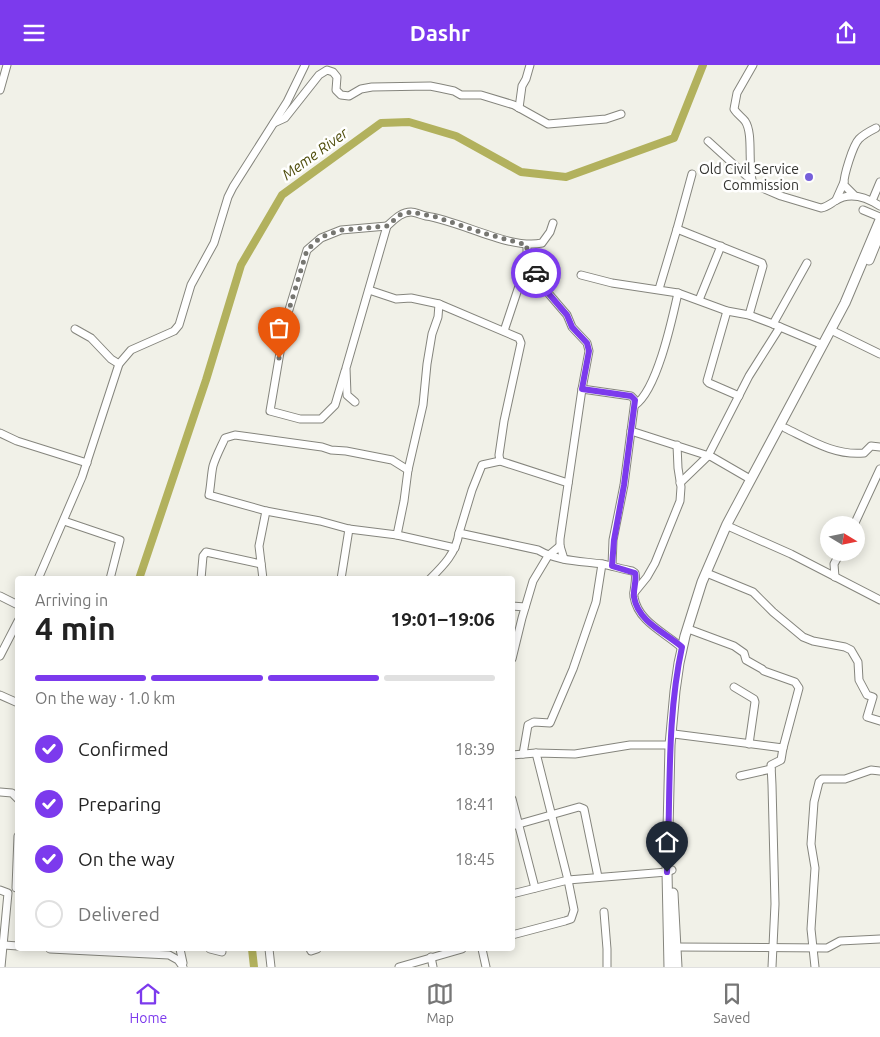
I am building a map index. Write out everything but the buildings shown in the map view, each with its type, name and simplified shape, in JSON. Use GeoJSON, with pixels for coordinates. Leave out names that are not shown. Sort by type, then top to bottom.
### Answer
{"type":"FeatureCollection","features":[{"type":"Feature","properties":{"kind":"main road"},"geometry":{"type":"LineString","coordinates":[[669,967],[670,745],[675,691],[682,647],[707,569],[727,524],[824,345],[845,303],[880,219]]}},
{"type":"Feature","properties":{"kind":"main road"},"geometry":{"type":"LineString","coordinates":[[677,967],[669,871],[670,813],[678,689],[691,630],[709,575],[730,527],[785,428],[851,302],[879,237]]}},
{"type":"Feature","properties":{"kind":"street"},"geometry":{"type":"LineString","coordinates":[[0,90],[8,65]]}},
{"type":"Feature","properties":{"kind":"street"},"geometry":{"type":"LineString","coordinates":[[39,576],[87,463],[119,364],[131,350],[169,333],[179,325],[191,285],[214,243],[233,187],[288,102],[305,65]]}},
{"type":"Feature","properties":{"kind":"street"},"geometry":{"type":"LineString","coordinates":[[519,107],[522,86],[530,65]]}},
{"type":"Feature","properties":{"kind":"street"},"geometry":{"type":"LineString","coordinates":[[752,181],[749,158],[750,133],[745,121],[734,109],[738,93],[753,65]]}},
{"type":"Feature","properties":{"kind":"street"},"geometry":{"type":"LineString","coordinates":[[272,125],[285,118],[319,75],[327,70],[333,72],[337,77],[336,90],[341,95],[349,96],[361,89],[372,87],[430,86],[449,89],[461,95],[481,95],[507,102],[548,124],[606,119],[621,114]]}},
{"type":"Feature","properties":{"kind":"street"},"geometry":{"type":"LineString","coordinates":[[836,200],[844,182],[857,141],[863,135],[876,128]]}},
{"type":"Feature","properties":{"kind":"street"},"geometry":{"type":"LineString","coordinates":[[708,141],[760,189],[797,202],[821,207],[825,207],[846,196],[854,195],[880,206]]}},
{"type":"Feature","properties":{"kind":"street"},"geometry":{"type":"LineString","coordinates":[[659,289],[692,174]]}},
{"type":"Feature","properties":{"kind":"street"},"geometry":{"type":"LineString","coordinates":[[844,182],[854,195]]}},
{"type":"Feature","properties":{"kind":"street"},"geometry":{"type":"LineString","coordinates":[[872,201],[880,182]]}},
{"type":"Feature","properties":{"kind":"street"},"geometry":{"type":"LineString","coordinates":[[863,210],[880,219]]}},
{"type":"Feature","properties":{"kind":"street"},"geometry":{"type":"LineString","coordinates":[[388,226],[341,230],[321,237],[307,250],[285,323],[270,411],[300,419],[321,419],[335,405],[388,226],[399,215],[411,212],[436,217],[527,245],[542,243],[550,232],[553,223]]}},
{"type":"Feature","properties":{"kind":"street"},"geometry":{"type":"LineString","coordinates":[[677,229],[758,260],[763,266],[749,315]]}},
{"type":"Feature","properties":{"kind":"street"},"geometry":{"type":"LineString","coordinates":[[504,331],[526,262],[527,245]]}},
{"type":"Feature","properties":{"kind":"street"},"geometry":{"type":"LineString","coordinates":[[700,300],[721,246]]}},
{"type":"Feature","properties":{"kind":"street"},"geometry":{"type":"LineString","coordinates":[[526,262],[542,280],[549,294],[567,315],[572,327],[587,343],[589,351],[560,546],[564,559]]}},
{"type":"Feature","properties":{"kind":"street"},"geometry":{"type":"LineString","coordinates":[[680,483],[708,456],[777,325],[807,263]]}},
{"type":"Feature","properties":{"kind":"street"},"geometry":{"type":"LineString","coordinates":[[581,275],[612,283],[678,293],[727,311],[749,315],[824,345]]}},
{"type":"Feature","properties":{"kind":"street"},"geometry":{"type":"LineString","coordinates":[[369,291],[396,299],[411,298],[439,304],[519,338],[521,343],[504,421],[499,455],[500,461]]}},
{"type":"Feature","properties":{"kind":"street"},"geometry":{"type":"LineString","coordinates":[[635,405],[643,400],[653,378],[670,327],[678,293]]}},
{"type":"Feature","properties":{"kind":"street"},"geometry":{"type":"LineString","coordinates":[[397,535],[408,470],[423,405],[427,364],[432,333],[438,317],[439,304]]}},
{"type":"Feature","properties":{"kind":"street"},"geometry":{"type":"LineString","coordinates":[[727,311],[707,381],[740,395]]}},
{"type":"Feature","properties":{"kind":"street"},"geometry":{"type":"LineString","coordinates":[[75,329],[91,337],[111,359],[119,364]]}},
{"type":"Feature","properties":{"kind":"street"},"geometry":{"type":"LineString","coordinates":[[835,332],[880,353]]}},
{"type":"Feature","properties":{"kind":"street"},"geometry":{"type":"LineString","coordinates":[[346,368],[347,395],[355,402]]}},
{"type":"Feature","properties":{"kind":"street"},"geometry":{"type":"LineString","coordinates":[[582,389],[631,396],[635,400],[624,485],[614,540],[612,566]]}},
{"type":"Feature","properties":{"kind":"street"},"geometry":{"type":"LineString","coordinates":[[785,428],[826,449],[854,455],[864,453],[870,445],[880,447]]}},
{"type":"Feature","properties":{"kind":"street"},"geometry":{"type":"LineString","coordinates":[[631,431],[716,459],[750,479]]}},
{"type":"Feature","properties":{"kind":"street"},"geometry":{"type":"LineString","coordinates":[[0,433],[17,441],[87,463]]}},
{"type":"Feature","properties":{"kind":"street"},"geometry":{"type":"LineString","coordinates":[[408,470],[392,460],[322,447],[235,435],[225,438],[213,466],[209,495],[266,511],[320,521],[349,529],[397,535],[455,548]]}},
{"type":"Feature","properties":{"kind":"street"},"geometry":{"type":"LineString","coordinates":[[634,593],[647,577],[654,563],[680,501],[677,445]]}},
{"type":"Feature","properties":{"kind":"street"},"geometry":{"type":"LineString","coordinates":[[433,576],[447,563],[455,548],[472,490],[482,465],[500,461],[568,483]]}},
{"type":"Feature","properties":{"kind":"street"},"geometry":{"type":"LineString","coordinates":[[858,516],[880,469]]}},
{"type":"Feature","properties":{"kind":"street"},"geometry":{"type":"LineString","coordinates":[[263,576],[259,546],[266,511]]}},
{"type":"Feature","properties":{"kind":"street"},"geometry":{"type":"LineString","coordinates":[[64,521],[120,541],[111,576]]}},
{"type":"Feature","properties":{"kind":"street"},"geometry":{"type":"LineString","coordinates":[[730,527],[791,554],[880,600]]}},
{"type":"Feature","properties":{"kind":"street"},"geometry":{"type":"LineString","coordinates":[[341,576],[349,529]]}},
{"type":"Feature","properties":{"kind":"street"},"geometry":{"type":"LineString","coordinates":[[460,533],[538,550],[548,556],[602,564],[635,573],[634,593],[636,603],[646,619],[661,633],[671,637],[682,647]]}},
{"type":"Feature","properties":{"kind":"street"},"geometry":{"type":"LineString","coordinates":[[515,647],[536,574],[548,556],[560,546]]}},
{"type":"Feature","properties":{"kind":"street"},"geometry":{"type":"LineString","coordinates":[[201,576],[203,557],[206,552],[261,564]]}},
{"type":"Feature","properties":{"kind":"street"},"geometry":{"type":"LineString","coordinates":[[835,577],[834,564],[836,561]]}},
{"type":"Feature","properties":{"kind":"street"},"geometry":{"type":"LineString","coordinates":[[523,754],[528,725],[534,722],[550,723],[573,669],[596,602],[602,564]]}},
{"type":"Feature","properties":{"kind":"street"},"geometry":{"type":"LineString","coordinates":[[709,575],[753,592],[803,637],[851,650],[858,662],[861,684],[867,695],[873,697],[867,717],[880,721]]}},
{"type":"Feature","properties":{"kind":"street"},"geometry":{"type":"LineString","coordinates":[[0,596],[15,604]]}},
{"type":"Feature","properties":{"kind":"street"},"geometry":{"type":"LineString","coordinates":[[515,606],[525,607]]}},
{"type":"Feature","properties":{"kind":"street"},"geometry":{"type":"LineString","coordinates":[[0,656],[2,646],[15,626]]}},
{"type":"Feature","properties":{"kind":"street"},"geometry":{"type":"LineString","coordinates":[[691,630],[734,647],[744,653],[746,660],[764,671],[797,684],[799,688],[782,748],[781,760],[771,765],[775,904],[772,967]]}},
{"type":"Feature","properties":{"kind":"street"},"geometry":{"type":"LineString","coordinates":[[734,687],[754,699],[755,702],[749,744]]}},
{"type":"Feature","properties":{"kind":"street"},"geometry":{"type":"LineString","coordinates":[[0,695],[15,702]]}},
{"type":"Feature","properties":{"kind":"street"},"geometry":{"type":"LineString","coordinates":[[674,734],[782,748]]}},
{"type":"Feature","properties":{"kind":"street"},"geometry":{"type":"LineString","coordinates":[[515,755],[576,754],[630,745],[670,745]]}},
{"type":"Feature","properties":{"kind":"street"},"geometry":{"type":"LineString","coordinates":[[515,934],[572,919],[574,909],[536,753]]}},
{"type":"Feature","properties":{"kind":"street"},"geometry":{"type":"LineString","coordinates":[[740,776],[771,769]]}},
{"type":"Feature","properties":{"kind":"street"},"geometry":{"type":"LineString","coordinates":[[815,967],[811,914],[815,868],[811,844],[814,802],[819,782],[822,779],[845,779],[871,770],[880,771]]}},
{"type":"Feature","properties":{"kind":"street"},"geometry":{"type":"LineString","coordinates":[[0,792],[12,793],[15,796]]}},
{"type":"Feature","properties":{"kind":"street"},"geometry":{"type":"LineString","coordinates":[[535,888],[516,825],[579,807],[584,809],[598,877]]}},
{"type":"Feature","properties":{"kind":"street"},"geometry":{"type":"LineString","coordinates":[[515,893],[568,880],[669,871]]}},
{"type":"Feature","properties":{"kind":"street"},"geometry":{"type":"LineString","coordinates":[[0,890],[8,893],[15,889]]}},
{"type":"Feature","properties":{"kind":"street"},"geometry":{"type":"LineString","coordinates":[[1,967],[8,893]]}},
{"type":"Feature","properties":{"kind":"street"},"geometry":{"type":"LineString","coordinates":[[604,912],[607,967]]}},
{"type":"Feature","properties":{"kind":"street"},"geometry":{"type":"LineString","coordinates":[[676,947],[827,948],[840,941],[880,939]]}},
{"type":"Feature","properties":{"kind":"street"},"geometry":{"type":"LineString","coordinates":[[4,945],[15,946]]}},
{"type":"Feature","properties":{"kind":"street"},"geometry":{"type":"LineString","coordinates":[[91,951],[169,955],[178,960],[183,967]]}},
{"type":"Feature","properties":{"kind":"street"},"geometry":{"type":"LineString","coordinates":[[180,951],[183,967]]}},
{"type":"Feature","properties":{"kind":"street"},"geometry":{"type":"LineString","coordinates":[[218,951],[222,952]]}},
{"type":"Feature","properties":{"kind":"street"},"geometry":{"type":"LineString","coordinates":[[269,951],[270,967]]}},
{"type":"Feature","properties":{"kind":"street"},"geometry":{"type":"LineString","coordinates":[[399,967],[454,951]]}},
{"type":"Feature","properties":{"kind":"street"},"geometry":{"type":"LineString","coordinates":[[482,951],[486,967]]}},
{"type":"Feature","properties":{"kind":"street"},"geometry":{"type":"LineString","coordinates":[[431,957],[433,967]]}},
{"type":"Feature","properties":{"kind":"waterway","name":"Meme River"},"geometry":{"type":"LineString","coordinates":[[140,576],[206,380],[241,265],[282,195],[381,123],[409,122],[456,136],[521,172],[566,177],[674,138],[703,65]]}},
{"type":"Feature","properties":{"kind":"waterway"},"geometry":{"type":"LineString","coordinates":[[252,951],[254,967]]}},
{"type":"Feature","properties":{"kind":"way so far"},"geometry":{"type":"LineString","coordinates":[[279,358],[285,323],[307,250],[321,237],[341,230],[388,226],[399,215],[411,212],[436,217],[527,245],[526,262],[536,273]]}},
{"type":"Feature","properties":{"kind":"place","name":"Old Civil Service Commission"},"geometry":{"type":"Point","coordinates":[809,177]}},
{"type":"Feature","properties":{"kind":"route"},"geometry":{"type":"LineString","coordinates":[[536,273],[549,294],[567,315],[572,327],[587,343],[589,351],[582,389],[631,396],[635,400],[624,485],[614,540],[612,566],[635,573],[634,597],[640,612],[661,633],[671,637],[682,647],[675,691],[670,745],[671,769],[667,872]]}}]}
